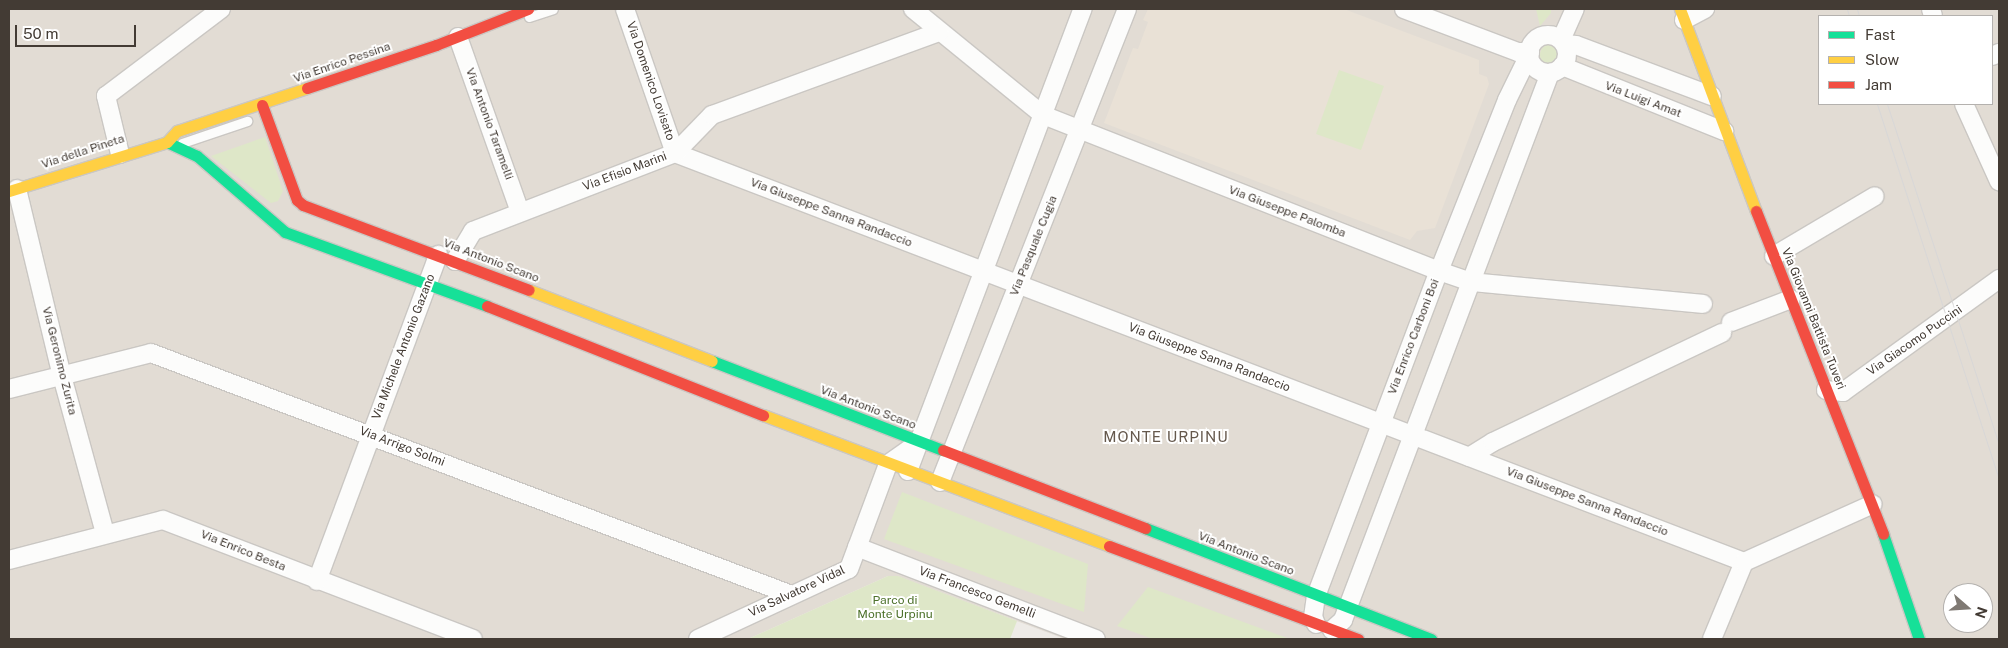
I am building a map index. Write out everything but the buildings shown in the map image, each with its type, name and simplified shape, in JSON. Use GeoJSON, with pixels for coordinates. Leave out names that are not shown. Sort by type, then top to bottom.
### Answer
{"type":"FeatureCollection","features":[{"type":"Feature","properties":{"kind":"street"},"geometry":{"type":"LineString","coordinates":[[120,154],[106,96],[221,9]]}},
{"type":"Feature","properties":{"kind":"street","name":"Via Enrico Pessina"},"geometry":{"type":"LineString","coordinates":[[167,142],[177,131],[271,109],[459,40],[528,9]]}},
{"type":"Feature","properties":{"kind":"street","name":"Via Domenico Lovisato"},"geometry":{"type":"LineString","coordinates":[[625,9],[675,153]]}},
{"type":"Feature","properties":{"kind":"street","name":"Via Giuseppe Palomba"},"geometry":{"type":"LineString","coordinates":[[913,9],[939,32],[1043,114],[1439,271],[1471,282],[1703,304]]}},
{"type":"Feature","properties":{"kind":"street"},"geometry":{"type":"LineString","coordinates":[[908,471],[1082,9]]}},
{"type":"Feature","properties":{"kind":"street","name":"Via Pasquale Cugia"},"geometry":{"type":"LineString","coordinates":[[940,482],[1127,9]]}},
{"type":"Feature","properties":{"kind":"street"},"geometry":{"type":"LineString","coordinates":[[1404,9],[1518,52],[1530,53],[1538,69],[1556,70]]}},
{"type":"Feature","properties":{"kind":"street"},"geometry":{"type":"LineString","coordinates":[[1324,627],[1344,620],[1471,282],[1556,70],[1567,56],[1562,42],[1575,9]]}},
{"type":"Feature","properties":{"kind":"street"},"geometry":{"type":"LineString","coordinates":[[1682,14],[1705,9]]}},
{"type":"Feature","properties":{"kind":"street","name":"Via Giovanni Battista Tuveri"},"geometry":{"type":"LineString","coordinates":[[1682,14],[1724,131],[1873,504],[1919,639]]}},
{"type":"Feature","properties":{"kind":"street","name":"Via Efisio Marini"},"geometry":{"type":"LineString","coordinates":[[447,258],[473,231],[675,153],[712,115],[939,32]]}},
{"type":"Feature","properties":{"kind":"street","name":"Via Enrico Carboni Boi"},"geometry":{"type":"LineString","coordinates":[[1324,627],[1313,617],[1316,596],[1439,271],[1507,100],[1540,37],[1551,35],[1562,42]]}},
{"type":"Feature","properties":{"kind":"street","name":"Via Antonio Taramelli"},"geometry":{"type":"LineString","coordinates":[[459,40],[520,212]]}},
{"type":"Feature","properties":{"kind":"street"},"geometry":{"type":"LineString","coordinates":[[1562,42],[1576,45],[1712,96]]}},
{"type":"Feature","properties":{"kind":"street","name":"Via Luigi Amat"},"geometry":{"type":"LineString","coordinates":[[1556,70],[1724,131]]}},
{"type":"Feature","properties":{"kind":"street"},"geometry":{"type":"LineString","coordinates":[[1964,105],[1999,182]]}},
{"type":"Feature","properties":{"kind":"street"},"geometry":{"type":"LineString","coordinates":[[271,109],[297,200],[276,222]]}},
{"type":"Feature","properties":{"kind":"street"},"geometry":{"type":"LineString","coordinates":[[167,142],[197,156],[276,222],[285,232],[428,282],[888,464],[1358,639]]}},
{"type":"Feature","properties":{"kind":"street","name":"Via della Pineta"},"geometry":{"type":"LineString","coordinates":[[13,190],[120,154],[167,142]]}},
{"type":"Feature","properties":{"kind":"street","name":"Via Giuseppe Sanna Randaccio"},"geometry":{"type":"LineString","coordinates":[[675,153],[1744,562]]}},
{"type":"Feature","properties":{"kind":"street","name":"Via Geronimo Zurita"},"geometry":{"type":"LineString","coordinates":[[13,190],[105,533]]}},
{"type":"Feature","properties":{"kind":"street"},"geometry":{"type":"LineString","coordinates":[[1774,256],[1875,196]]}},
{"type":"Feature","properties":{"kind":"street","name":"Via Antonio Scano"},"geometry":{"type":"LineString","coordinates":[[297,200],[302,205],[447,258],[1431,639]]}},
{"type":"Feature","properties":{"kind":"street","name":"Via Michele Antonio Gazano"},"geometry":{"type":"LineString","coordinates":[[317,580],[428,282],[447,258]]}},
{"type":"Feature","properties":{"kind":"street","name":"Via Giacomo Puccini"},"geometry":{"type":"LineString","coordinates":[[1826,390],[1843,392],[1999,279]]}},
{"type":"Feature","properties":{"kind":"street"},"geometry":{"type":"LineString","coordinates":[[1469,457],[1493,442],[1727,327],[1791,299]]}},
{"type":"Feature","properties":{"kind":"street","name":"Via Arrigo Solmi"},"geometry":{"type":"LineString","coordinates":[[9,389],[151,353],[789,594]]}},
{"type":"Feature","properties":{"kind":"street"},"geometry":{"type":"LineString","coordinates":[[888,464],[919,442]]}},
{"type":"Feature","properties":{"kind":"street","name":"Via Salvatore Vidal"},"geometry":{"type":"LineString","coordinates":[[698,639],[789,594],[849,569],[888,464]]}},
{"type":"Feature","properties":{"kind":"street"},"geometry":{"type":"LineString","coordinates":[[1712,639],[1744,562],[1873,504]]}},
{"type":"Feature","properties":{"kind":"street","name":"Via Enrico Besta"},"geometry":{"type":"LineString","coordinates":[[9,560],[105,533],[163,520],[473,639]]}},
{"type":"Feature","properties":{"kind":"street","name":"Via Francesco Gemelli"},"geometry":{"type":"LineString","coordinates":[[857,547],[1096,639]]}},
{"type":"Feature","properties":{"kind":"lane"},"geometry":{"type":"LineString","coordinates":[[271,109],[459,40],[553,9]]}},
{"type":"Feature","properties":{"kind":"shaded area"},"geometry":{"type":"Polygon","coordinates":[[[9,9],[1999,9],[1999,639],[1065,639],[897,576],[888,576],[748,639],[9,639],[9,9]]]}},
{"type":"Feature","properties":{"kind":"shaded area"},"geometry":{"type":"Polygon","coordinates":[[[1148,9],[1344,9],[1479,60],[1479,74],[1487,77],[1489,84],[1435,228],[1417,231],[1410,240],[1104,123],[1133,48],[1138,49],[1148,22],[1143,20],[1148,9]]]}},
{"type":"Feature","properties":{"kind":"green space"},"geometry":{"type":"Polygon","coordinates":[[[1536,9],[1551,9],[1551,13],[1540,26],[1536,9]]]}},
{"type":"Feature","properties":{"kind":"green space"},"geometry":{"type":"Polygon","coordinates":[[[1551,44],[1559,47],[1562,55],[1559,63],[1551,66],[1543,63],[1540,55],[1543,47],[1551,44]]]}},
{"type":"Feature","properties":{"kind":"green space"},"geometry":{"type":"Polygon","coordinates":[[[1339,70],[1384,86],[1361,150],[1316,134],[1339,70]]]}},
{"type":"Feature","properties":{"kind":"green space"},"geometry":{"type":"Polygon","coordinates":[[[265,137],[283,191],[278,201],[271,203],[211,156],[265,137]]]}},
{"type":"Feature","properties":{"kind":"green space"},"geometry":{"type":"Polygon","coordinates":[[[902,492],[1088,564],[1084,612],[884,539],[902,492]]]}},
{"type":"Feature","properties":{"kind":"green space","name":"Parco di Monte Urpinu"},"geometry":{"type":"Polygon","coordinates":[[[888,576],[898,576],[1017,621],[1010,639],[748,639],[888,576]]]}},
{"type":"Feature","properties":{"kind":"green space"},"geometry":{"type":"Polygon","coordinates":[[[1148,587],[1290,639],[1153,639],[1117,626],[1148,587]]]}},
{"type":"Feature","properties":{"kind":"tram line"},"geometry":{"type":"LineString","coordinates":[[1847,9],[1849,15]]}},
{"type":"Feature","properties":{"kind":"tram line"},"geometry":{"type":"LineString","coordinates":[[1857,9],[1859,15]]}},
{"type":"Feature","properties":{"kind":"tram line"},"geometry":{"type":"LineString","coordinates":[[1877,105],[1999,479]]}},
{"type":"Feature","properties":{"kind":"tram line"},"geometry":{"type":"LineString","coordinates":[[1887,105],[1999,444]]}},
{"type":"Feature","properties":{"kind":"traffic: fast"},"geometry":{"type":"LineString","coordinates":[[167,142],[197,156],[285,232],[487,306]]}},
{"type":"Feature","properties":{"kind":"traffic: fast"},"geometry":{"type":"LineString","coordinates":[[712,361],[943,450]]}},
{"type":"Feature","properties":{"kind":"traffic: fast"},"geometry":{"type":"LineString","coordinates":[[1145,528],[1431,639]]}},
{"type":"Feature","properties":{"kind":"traffic: fast"},"geometry":{"type":"LineString","coordinates":[[1883,534],[1919,639]]}},
{"type":"Feature","properties":{"kind":"traffic: slow"},"geometry":{"type":"LineString","coordinates":[[1680,9],[1756,211]]}},
{"type":"Feature","properties":{"kind":"traffic: slow"},"geometry":{"type":"LineString","coordinates":[[9,191],[167,142],[177,131],[307,88]]}},
{"type":"Feature","properties":{"kind":"traffic: slow"},"geometry":{"type":"LineString","coordinates":[[529,290],[712,361]]}},
{"type":"Feature","properties":{"kind":"traffic: slow"},"geometry":{"type":"LineString","coordinates":[[763,415],[1109,546]]}},
{"type":"Feature","properties":{"kind":"traffic: jam"},"geometry":{"type":"LineString","coordinates":[[307,88],[436,45],[528,9]]}},
{"type":"Feature","properties":{"kind":"traffic: jam"},"geometry":{"type":"LineString","coordinates":[[262,105],[297,200],[303,205],[529,290]]}},
{"type":"Feature","properties":{"kind":"traffic: jam"},"geometry":{"type":"LineString","coordinates":[[1756,211],[1883,534]]}},
{"type":"Feature","properties":{"kind":"traffic: jam"},"geometry":{"type":"LineString","coordinates":[[487,306],[763,415]]}},
{"type":"Feature","properties":{"kind":"traffic: jam"},"geometry":{"type":"LineString","coordinates":[[943,450],[1145,528]]}},
{"type":"Feature","properties":{"kind":"traffic: jam"},"geometry":{"type":"LineString","coordinates":[[1109,546],[1358,639]]}},
{"type":"Feature","properties":{"kind":"district","name":"MONTE URPINU"},"geometry":{"type":"Point","coordinates":[1166,437]}}]}
